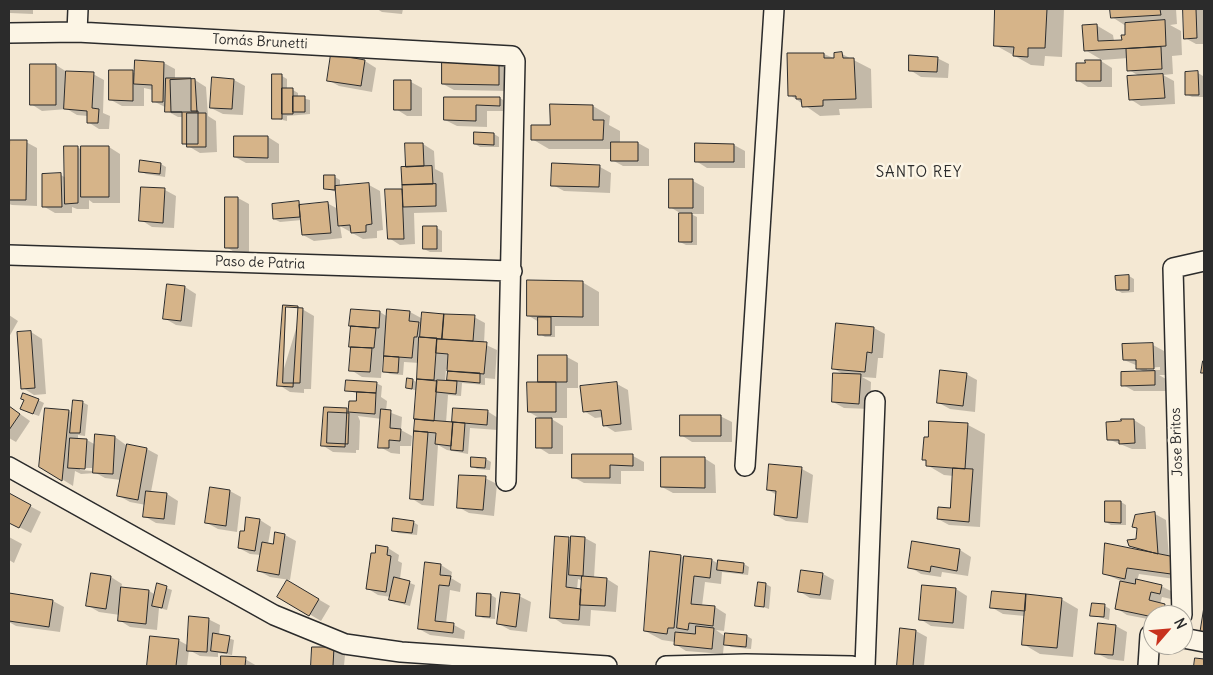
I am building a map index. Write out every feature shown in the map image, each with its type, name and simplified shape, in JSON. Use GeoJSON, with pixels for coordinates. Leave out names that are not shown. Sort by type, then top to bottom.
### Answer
{"type":"FeatureCollection","features":[{"type":"Feature","properties":{"kind":"street"},"geometry":{"type":"LineString","coordinates":[[77,32],[78,9]]}},
{"type":"Feature","properties":{"kind":"street"},"geometry":{"type":"LineString","coordinates":[[745,466],[774,9]]}},
{"type":"Feature","properties":{"kind":"street","name":"Tomás Brunetti"},"geometry":{"type":"LineString","coordinates":[[9,33],[77,32],[512,56],[515,61],[512,271]]}},
{"type":"Feature","properties":{"kind":"street","name":"Paso de Patria"},"geometry":{"type":"LineString","coordinates":[[9,255],[512,271]]}},
{"type":"Feature","properties":{"kind":"street","name":"Jose Britos"},"geometry":{"type":"LineString","coordinates":[[1182,605],[1173,268],[1204,261]]}},
{"type":"Feature","properties":{"kind":"street"},"geometry":{"type":"LineString","coordinates":[[506,481],[512,271]]}},
{"type":"Feature","properties":{"kind":"street"},"geometry":{"type":"LineString","coordinates":[[865,666],[876,401]]}},
{"type":"Feature","properties":{"kind":"street"},"geometry":{"type":"LineString","coordinates":[[9,467],[274,616],[345,644],[401,652],[607,666]]}},
{"type":"Feature","properties":{"kind":"street"},"geometry":{"type":"LineString","coordinates":[[666,666],[746,664],[852,666]]}},
{"type":"Feature","properties":{"kind":"building"},"geometry":{"type":"Polygon","coordinates":[[[995,9],[1047,9],[1045,48],[1028,48],[1028,57],[1013,56],[1014,47],[994,46],[995,9]]]}},
{"type":"Feature","properties":{"kind":"building"},"geometry":{"type":"Polygon","coordinates":[[[1110,9],[1160,9],[1161,15],[1111,18],[1110,9]]]}},
{"type":"Feature","properties":{"kind":"building"},"geometry":{"type":"Polygon","coordinates":[[[1183,9],[1196,9],[1197,38],[1184,39],[1183,9]]]}},
{"type":"Feature","properties":{"kind":"building"},"geometry":{"type":"Polygon","coordinates":[[[1165,20],[1166,46],[1084,51],[1082,25],[1097,24],[1098,41],[1122,40],[1121,35],[1125,35],[1125,23],[1165,20]]]}},
{"type":"Feature","properties":{"kind":"building"},"geometry":{"type":"Polygon","coordinates":[[[1161,47],[1162,69],[1127,71],[1126,49],[1161,47]]]}},
{"type":"Feature","properties":{"kind":"building"},"geometry":{"type":"Polygon","coordinates":[[[842,52],[843,58],[854,58],[856,99],[823,100],[823,106],[802,107],[801,99],[796,99],[796,96],[788,96],[787,53],[824,53],[824,58],[834,58],[834,53],[842,52]]]}},
{"type":"Feature","properties":{"kind":"building"},"geometry":{"type":"Polygon","coordinates":[[[331,54],[365,60],[361,86],[327,81],[331,54]]]}},
{"type":"Feature","properties":{"kind":"building"},"geometry":{"type":"Polygon","coordinates":[[[909,55],[938,57],[937,72],[909,71],[909,55]]]}},
{"type":"Feature","properties":{"kind":"building"},"geometry":{"type":"Polygon","coordinates":[[[135,60],[164,62],[163,102],[152,102],[152,85],[134,84],[135,60]]]}},
{"type":"Feature","properties":{"kind":"building"},"geometry":{"type":"Polygon","coordinates":[[[1085,60],[1101,60],[1101,81],[1076,81],[1076,63],[1085,63],[1085,60]]]}},
{"type":"Feature","properties":{"kind":"building"},"geometry":{"type":"Polygon","coordinates":[[[442,62],[499,63],[499,85],[442,84],[442,62]]]}},
{"type":"Feature","properties":{"kind":"building"},"geometry":{"type":"Polygon","coordinates":[[[30,64],[56,64],[56,105],[30,105],[30,64]]]}},
{"type":"Feature","properties":{"kind":"building"},"geometry":{"type":"Polygon","coordinates":[[[109,70],[133,70],[133,101],[109,100],[109,70]]]}},
{"type":"Feature","properties":{"kind":"building"},"geometry":{"type":"Polygon","coordinates":[[[66,71],[94,72],[92,108],[99,109],[98,123],[87,123],[87,111],[64,109],[66,71]]]}},
{"type":"Feature","properties":{"kind":"building"},"geometry":{"type":"Polygon","coordinates":[[[1198,71],[1199,95],[1185,95],[1185,72],[1198,71]]]}},
{"type":"Feature","properties":{"kind":"building"},"geometry":{"type":"Polygon","coordinates":[[[272,74],[282,74],[282,119],[272,119],[272,74]]]}},
{"type":"Feature","properties":{"kind":"building"},"geometry":{"type":"Polygon","coordinates":[[[1163,74],[1165,98],[1129,100],[1127,76],[1163,74]]]}},
{"type":"Feature","properties":{"kind":"building"},"geometry":{"type":"Polygon","coordinates":[[[212,77],[234,79],[232,109],[210,108],[212,77]]]}},
{"type":"Feature","properties":{"kind":"building"},"geometry":{"type":"Polygon","coordinates":[[[166,78],[191,78],[191,111],[198,111],[198,144],[182,144],[182,112],[165,112],[166,78]]]}},
{"type":"Feature","properties":{"kind":"building"},"geometry":{"type":"Polygon","coordinates":[[[195,79],[197,112],[171,112],[170,80],[195,79]]]}},
{"type":"Feature","properties":{"kind":"building"},"geometry":{"type":"Polygon","coordinates":[[[394,80],[411,80],[411,110],[394,110],[394,80]]]}},
{"type":"Feature","properties":{"kind":"building"},"geometry":{"type":"Polygon","coordinates":[[[282,88],[293,88],[293,114],[282,114],[282,88]]]}},
{"type":"Feature","properties":{"kind":"building"},"geometry":{"type":"Polygon","coordinates":[[[293,96],[305,96],[305,112],[293,112],[293,96]]]}},
{"type":"Feature","properties":{"kind":"building"},"geometry":{"type":"Polygon","coordinates":[[[444,97],[500,97],[500,106],[476,105],[476,121],[444,120],[444,97]]]}},
{"type":"Feature","properties":{"kind":"building"},"geometry":{"type":"Polygon","coordinates":[[[550,104],[593,105],[593,120],[604,120],[603,140],[531,140],[531,125],[550,125],[550,104]]]}},
{"type":"Feature","properties":{"kind":"building"},"geometry":{"type":"Polygon","coordinates":[[[187,113],[206,113],[206,147],[187,147],[187,113]]]}},
{"type":"Feature","properties":{"kind":"building"},"geometry":{"type":"Polygon","coordinates":[[[474,132],[494,133],[494,145],[474,144],[474,132]]]}},
{"type":"Feature","properties":{"kind":"building"},"geometry":{"type":"Polygon","coordinates":[[[234,136],[268,136],[268,158],[234,157],[234,136]]]}},
{"type":"Feature","properties":{"kind":"building"},"geometry":{"type":"Polygon","coordinates":[[[10,140],[27,140],[26,200],[9,200],[10,140]]]}},
{"type":"Feature","properties":{"kind":"building"},"geometry":{"type":"Polygon","coordinates":[[[611,142],[638,142],[638,161],[611,161],[611,142]]]}},
{"type":"Feature","properties":{"kind":"building"},"geometry":{"type":"Polygon","coordinates":[[[405,143],[423,143],[424,166],[406,167],[405,143]]]}},
{"type":"Feature","properties":{"kind":"building"},"geometry":{"type":"Polygon","coordinates":[[[695,143],[734,144],[734,162],[695,162],[695,143]]]}},
{"type":"Feature","properties":{"kind":"building"},"geometry":{"type":"Polygon","coordinates":[[[64,146],[78,146],[78,203],[65,204],[64,146]]]}},
{"type":"Feature","properties":{"kind":"building"},"geometry":{"type":"Polygon","coordinates":[[[81,146],[109,146],[109,197],[81,197],[81,146]]]}},
{"type":"Feature","properties":{"kind":"building"},"geometry":{"type":"Polygon","coordinates":[[[140,160],[161,163],[160,174],[139,172],[140,160]]]}},
{"type":"Feature","properties":{"kind":"building"},"geometry":{"type":"Polygon","coordinates":[[[552,163],[600,165],[599,187],[551,186],[552,163]]]}},
{"type":"Feature","properties":{"kind":"building"},"geometry":{"type":"Polygon","coordinates":[[[432,166],[433,184],[402,185],[401,167],[432,166]]]}},
{"type":"Feature","properties":{"kind":"building"},"geometry":{"type":"Polygon","coordinates":[[[61,173],[62,207],[42,207],[42,174],[61,173]]]}},
{"type":"Feature","properties":{"kind":"building"},"geometry":{"type":"Polygon","coordinates":[[[324,175],[335,175],[335,190],[324,189],[324,175]]]}},
{"type":"Feature","properties":{"kind":"building"},"geometry":{"type":"Polygon","coordinates":[[[669,179],[693,179],[693,208],[669,208],[669,179]]]}},
{"type":"Feature","properties":{"kind":"building"},"geometry":{"type":"Polygon","coordinates":[[[369,183],[372,224],[366,225],[366,232],[351,233],[350,225],[338,226],[335,186],[369,183]]]}},
{"type":"Feature","properties":{"kind":"building"},"geometry":{"type":"Polygon","coordinates":[[[436,184],[436,206],[403,207],[402,185],[436,184]]]}},
{"type":"Feature","properties":{"kind":"building"},"geometry":{"type":"Polygon","coordinates":[[[141,187],[165,188],[163,223],[139,221],[141,187]]]}},
{"type":"Feature","properties":{"kind":"building"},"geometry":{"type":"Polygon","coordinates":[[[385,189],[402,189],[404,239],[388,239],[385,189]]]}},
{"type":"Feature","properties":{"kind":"building"},"geometry":{"type":"Polygon","coordinates":[[[225,197],[238,197],[238,248],[225,248],[225,197]]]}},
{"type":"Feature","properties":{"kind":"building"},"geometry":{"type":"Polygon","coordinates":[[[299,201],[300,217],[273,219],[272,204],[299,201]]]}},
{"type":"Feature","properties":{"kind":"building"},"geometry":{"type":"Polygon","coordinates":[[[328,202],[331,233],[302,235],[299,205],[328,202]]]}},
{"type":"Feature","properties":{"kind":"building"},"geometry":{"type":"Polygon","coordinates":[[[679,213],[692,213],[692,242],[679,242],[679,213]]]}},
{"type":"Feature","properties":{"kind":"building"},"geometry":{"type":"Polygon","coordinates":[[[423,226],[437,226],[437,249],[423,249],[423,226]]]}},
{"type":"Feature","properties":{"kind":"building"},"geometry":{"type":"Polygon","coordinates":[[[1129,275],[1129,290],[1116,290],[1115,276],[1129,275]]]}},
{"type":"Feature","properties":{"kind":"building"},"geometry":{"type":"Polygon","coordinates":[[[527,280],[583,281],[583,317],[527,316],[527,280]]]}},
{"type":"Feature","properties":{"kind":"building"},"geometry":{"type":"Polygon","coordinates":[[[167,284],[185,286],[181,321],[163,319],[167,284]]]}},
{"type":"Feature","properties":{"kind":"building"},"geometry":{"type":"Polygon","coordinates":[[[283,305],[298,306],[293,387],[277,386],[283,305]]]}},
{"type":"Feature","properties":{"kind":"building"},"geometry":{"type":"Polygon","coordinates":[[[286,307],[303,308],[300,383],[283,383],[286,307]]]}},
{"type":"Feature","properties":{"kind":"building"},"geometry":{"type":"Polygon","coordinates":[[[351,309],[380,311],[379,328],[349,326],[351,309]]]}},
{"type":"Feature","properties":{"kind":"building"},"geometry":{"type":"Polygon","coordinates":[[[387,309],[410,311],[409,321],[419,322],[417,337],[414,337],[412,358],[384,356],[387,309]]]}},
{"type":"Feature","properties":{"kind":"building"},"geometry":{"type":"Polygon","coordinates":[[[422,312],[444,314],[442,339],[420,337],[422,312]]]}},
{"type":"Feature","properties":{"kind":"building"},"geometry":{"type":"Polygon","coordinates":[[[444,314],[475,315],[473,341],[442,339],[444,314]]]}},
{"type":"Feature","properties":{"kind":"building"},"geometry":{"type":"Polygon","coordinates":[[[538,317],[551,317],[551,335],[538,335],[538,317]]]}},
{"type":"Feature","properties":{"kind":"building"},"geometry":{"type":"Polygon","coordinates":[[[836,323],[874,327],[872,353],[867,352],[865,372],[832,369],[836,323]]]}},
{"type":"Feature","properties":{"kind":"building"},"geometry":{"type":"Polygon","coordinates":[[[351,326],[376,328],[374,348],[349,347],[351,326]]]}},
{"type":"Feature","properties":{"kind":"building"},"geometry":{"type":"Polygon","coordinates":[[[31,331],[35,388],[21,389],[17,332],[31,331]]]}},
{"type":"Feature","properties":{"kind":"building"},"geometry":{"type":"Polygon","coordinates":[[[419,337],[437,338],[434,380],[417,379],[419,337]]]}},
{"type":"Feature","properties":{"kind":"building"},"geometry":{"type":"Polygon","coordinates":[[[437,339],[487,342],[484,374],[447,371],[448,354],[436,353],[437,339]]]}},
{"type":"Feature","properties":{"kind":"building"},"geometry":{"type":"Polygon","coordinates":[[[1153,343],[1154,369],[1136,369],[1136,360],[1123,360],[1122,344],[1153,343]]]}},
{"type":"Feature","properties":{"kind":"building"},"geometry":{"type":"Polygon","coordinates":[[[351,347],[372,348],[370,372],[349,371],[351,347]]]}},
{"type":"Feature","properties":{"kind":"building"},"geometry":{"type":"Polygon","coordinates":[[[538,355],[567,355],[567,382],[538,382],[538,355]]]}},
{"type":"Feature","properties":{"kind":"building"},"geometry":{"type":"Polygon","coordinates":[[[384,356],[399,357],[398,373],[383,372],[384,356]]]}},
{"type":"Feature","properties":{"kind":"building"},"geometry":{"type":"Polygon","coordinates":[[[1203,361],[1204,373],[1201,373],[1203,361]]]}},
{"type":"Feature","properties":{"kind":"building"},"geometry":{"type":"Polygon","coordinates":[[[940,370],[967,373],[963,406],[937,403],[940,370]]]}},
{"type":"Feature","properties":{"kind":"building"},"geometry":{"type":"Polygon","coordinates":[[[448,371],[480,373],[480,383],[447,380],[448,371]]]}},
{"type":"Feature","properties":{"kind":"building"},"geometry":{"type":"Polygon","coordinates":[[[1155,371],[1155,385],[1121,386],[1121,372],[1155,371]]]}},
{"type":"Feature","properties":{"kind":"building"},"geometry":{"type":"Polygon","coordinates":[[[833,373],[861,374],[859,404],[832,402],[833,373]]]}},
{"type":"Feature","properties":{"kind":"building"},"geometry":{"type":"Polygon","coordinates":[[[407,378],[413,379],[412,389],[406,388],[407,378]]]}},
{"type":"Feature","properties":{"kind":"building"},"geometry":{"type":"Polygon","coordinates":[[[417,379],[437,381],[434,421],[414,419],[417,379]]]}},
{"type":"Feature","properties":{"kind":"building"},"geometry":{"type":"Polygon","coordinates":[[[346,380],[377,382],[376,393],[345,391],[346,380]]]}},
{"type":"Feature","properties":{"kind":"building"},"geometry":{"type":"Polygon","coordinates":[[[437,380],[457,381],[456,394],[436,392],[437,380]]]}},
{"type":"Feature","properties":{"kind":"building"},"geometry":{"type":"Polygon","coordinates":[[[527,382],[556,382],[556,412],[528,412],[527,382]]]}},
{"type":"Feature","properties":{"kind":"building"},"geometry":{"type":"Polygon","coordinates":[[[617,382],[621,424],[603,426],[601,410],[583,412],[580,386],[617,382]]]}},
{"type":"Feature","properties":{"kind":"building"},"geometry":{"type":"Polygon","coordinates":[[[357,392],[376,393],[375,414],[348,412],[349,401],[356,401],[357,392]]]}},
{"type":"Feature","properties":{"kind":"building"},"geometry":{"type":"Polygon","coordinates":[[[23,393],[39,399],[33,414],[20,409],[24,400],[21,399],[23,393]]]}},
{"type":"Feature","properties":{"kind":"building"},"geometry":{"type":"Polygon","coordinates":[[[73,400],[83,401],[80,433],[70,433],[73,400]]]}},
{"type":"Feature","properties":{"kind":"building"},"geometry":{"type":"Polygon","coordinates":[[[9,406],[20,414],[9,430],[9,406]]]}},
{"type":"Feature","properties":{"kind":"building"},"geometry":{"type":"Polygon","coordinates":[[[324,407],[347,408],[345,447],[321,446],[324,407]]]}},
{"type":"Feature","properties":{"kind":"building"},"geometry":{"type":"Polygon","coordinates":[[[45,408],[69,410],[62,481],[39,467],[45,408]]]}},
{"type":"Feature","properties":{"kind":"building"},"geometry":{"type":"Polygon","coordinates":[[[453,408],[488,410],[487,425],[452,422],[453,408]]]}},
{"type":"Feature","properties":{"kind":"building"},"geometry":{"type":"Polygon","coordinates":[[[381,409],[391,410],[390,428],[401,429],[400,441],[389,440],[389,448],[378,448],[381,409]]]}},
{"type":"Feature","properties":{"kind":"building"},"geometry":{"type":"Polygon","coordinates":[[[328,412],[349,413],[348,444],[327,443],[328,412]]]}},
{"type":"Feature","properties":{"kind":"building"},"geometry":{"type":"Polygon","coordinates":[[[680,415],[721,415],[721,436],[680,436],[680,415]]]}},
{"type":"Feature","properties":{"kind":"building"},"geometry":{"type":"Polygon","coordinates":[[[536,418],[552,418],[552,448],[536,448],[536,418]]]}},
{"type":"Feature","properties":{"kind":"building"},"geometry":{"type":"Polygon","coordinates":[[[415,419],[453,422],[451,446],[435,444],[436,433],[414,431],[415,419]]]}},
{"type":"Feature","properties":{"kind":"building"},"geometry":{"type":"Polygon","coordinates":[[[1121,419],[1134,419],[1135,443],[1119,444],[1119,440],[1107,440],[1106,422],[1121,421],[1121,419]]]}},
{"type":"Feature","properties":{"kind":"building"},"geometry":{"type":"Polygon","coordinates":[[[929,421],[968,423],[965,469],[926,466],[926,460],[922,460],[924,437],[928,437],[929,421]]]}},
{"type":"Feature","properties":{"kind":"building"},"geometry":{"type":"Polygon","coordinates":[[[453,422],[465,423],[463,451],[451,450],[453,422]]]}},
{"type":"Feature","properties":{"kind":"building"},"geometry":{"type":"Polygon","coordinates":[[[414,431],[428,432],[423,500],[410,499],[414,431]]]}},
{"type":"Feature","properties":{"kind":"building"},"geometry":{"type":"Polygon","coordinates":[[[95,434],[115,436],[113,474],[93,473],[95,434]]]}},
{"type":"Feature","properties":{"kind":"building"},"geometry":{"type":"Polygon","coordinates":[[[70,438],[87,439],[85,469],[68,468],[70,438]]]}},
{"type":"Feature","properties":{"kind":"building"},"geometry":{"type":"Polygon","coordinates":[[[127,444],[147,448],[138,500],[117,496],[127,444]]]}},
{"type":"Feature","properties":{"kind":"building"},"geometry":{"type":"Polygon","coordinates":[[[572,454],[633,454],[633,466],[610,465],[610,478],[572,478],[572,454]]]}},
{"type":"Feature","properties":{"kind":"building"},"geometry":{"type":"Polygon","coordinates":[[[471,457],[486,458],[485,468],[471,467],[471,457]]]}},
{"type":"Feature","properties":{"kind":"building"},"geometry":{"type":"Polygon","coordinates":[[[661,457],[705,457],[705,488],[661,487],[661,457]]]}},
{"type":"Feature","properties":{"kind":"building"},"geometry":{"type":"Polygon","coordinates":[[[769,464],[802,467],[797,518],[774,515],[776,491],[767,490],[769,464]]]}},
{"type":"Feature","properties":{"kind":"building"},"geometry":{"type":"Polygon","coordinates":[[[953,468],[973,469],[969,522],[937,519],[938,507],[950,508],[953,468]]]}},
{"type":"Feature","properties":{"kind":"building"},"geometry":{"type":"Polygon","coordinates":[[[459,475],[486,476],[483,510],[457,508],[459,475]]]}},
{"type":"Feature","properties":{"kind":"building"},"geometry":{"type":"Polygon","coordinates":[[[210,487],[230,490],[226,526],[205,523],[210,487]]]}},
{"type":"Feature","properties":{"kind":"building"},"geometry":{"type":"Polygon","coordinates":[[[146,491],[167,493],[164,519],[143,517],[146,491]]]}},
{"type":"Feature","properties":{"kind":"building"},"geometry":{"type":"Polygon","coordinates":[[[9,493],[31,505],[19,528],[9,523],[9,493]]]}},
{"type":"Feature","properties":{"kind":"building"},"geometry":{"type":"Polygon","coordinates":[[[1105,501],[1121,501],[1121,523],[1105,522],[1105,501]]]}},
{"type":"Feature","properties":{"kind":"building"},"geometry":{"type":"Polygon","coordinates":[[[1155,512],[1158,554],[1129,546],[1127,540],[1136,539],[1137,528],[1132,527],[1135,515],[1155,512]]]}},
{"type":"Feature","properties":{"kind":"building"},"geometry":{"type":"Polygon","coordinates":[[[246,517],[260,519],[255,551],[238,548],[240,531],[244,531],[246,517]]]}},
{"type":"Feature","properties":{"kind":"building"},"geometry":{"type":"Polygon","coordinates":[[[393,518],[414,521],[412,533],[392,531],[393,518]]]}},
{"type":"Feature","properties":{"kind":"building"},"geometry":{"type":"Polygon","coordinates":[[[275,532],[285,534],[279,575],[257,571],[262,542],[273,544],[275,532]]]}},
{"type":"Feature","properties":{"kind":"building"},"geometry":{"type":"Polygon","coordinates":[[[555,536],[569,537],[566,587],[581,589],[579,620],[550,618],[555,536]]]}},
{"type":"Feature","properties":{"kind":"building"},"geometry":{"type":"Polygon","coordinates":[[[571,536],[585,537],[583,576],[569,575],[571,536]]]}},
{"type":"Feature","properties":{"kind":"building"},"geometry":{"type":"Polygon","coordinates":[[[912,541],[960,549],[957,571],[931,566],[930,572],[908,568],[912,541]]]}},
{"type":"Feature","properties":{"kind":"building"},"geometry":{"type":"Polygon","coordinates":[[[1105,543],[1175,557],[1171,574],[1127,568],[1125,579],[1103,574],[1105,543]]]}},
{"type":"Feature","properties":{"kind":"building"},"geometry":{"type":"Polygon","coordinates":[[[376,545],[388,547],[387,555],[391,556],[386,592],[366,589],[371,553],[375,553],[376,545]]]}},
{"type":"Feature","properties":{"kind":"building"},"geometry":{"type":"Polygon","coordinates":[[[650,551],[681,555],[674,628],[668,628],[667,634],[644,631],[650,551]]]}},
{"type":"Feature","properties":{"kind":"building"},"geometry":{"type":"Polygon","coordinates":[[[684,556],[712,559],[710,578],[694,576],[691,604],[715,606],[713,626],[689,623],[688,630],[677,628],[684,556]]]}},
{"type":"Feature","properties":{"kind":"building"},"geometry":{"type":"Polygon","coordinates":[[[718,560],[744,563],[743,573],[717,570],[718,560]]]}},
{"type":"Feature","properties":{"kind":"building"},"geometry":{"type":"Polygon","coordinates":[[[425,562],[441,564],[440,575],[451,576],[449,586],[439,585],[435,621],[454,623],[453,633],[418,629],[425,562]]]}},
{"type":"Feature","properties":{"kind":"building"},"geometry":{"type":"Polygon","coordinates":[[[801,570],[823,573],[820,595],[798,592],[801,570]]]}},
{"type":"Feature","properties":{"kind":"building"},"geometry":{"type":"Polygon","coordinates":[[[91,573],[111,576],[106,609],[86,606],[91,573]]]}},
{"type":"Feature","properties":{"kind":"building"},"geometry":{"type":"Polygon","coordinates":[[[582,576],[607,578],[605,606],[580,605],[582,576]]]}},
{"type":"Feature","properties":{"kind":"building"},"geometry":{"type":"Polygon","coordinates":[[[394,577],[410,581],[405,603],[389,600],[394,577]]]}},
{"type":"Feature","properties":{"kind":"building"},"geometry":{"type":"Polygon","coordinates":[[[1136,579],[1162,585],[1160,594],[1151,592],[1149,600],[1165,605],[1143,605],[1143,615],[1115,609],[1120,581],[1135,584],[1136,579]]]}},
{"type":"Feature","properties":{"kind":"building"},"geometry":{"type":"Polygon","coordinates":[[[287,580],[319,599],[309,616],[277,597],[287,580]]]}},
{"type":"Feature","properties":{"kind":"building"},"geometry":{"type":"Polygon","coordinates":[[[758,582],[766,583],[764,607],[755,606],[758,582]]]}},
{"type":"Feature","properties":{"kind":"building"},"geometry":{"type":"Polygon","coordinates":[[[157,583],[167,586],[162,608],[152,606],[157,583]]]}},
{"type":"Feature","properties":{"kind":"building"},"geometry":{"type":"Polygon","coordinates":[[[922,585],[956,588],[953,623],[919,620],[922,585]]]}},
{"type":"Feature","properties":{"kind":"building"},"geometry":{"type":"Polygon","coordinates":[[[121,587],[149,590],[146,624],[118,621],[121,587]]]}},
{"type":"Feature","properties":{"kind":"building"},"geometry":{"type":"Polygon","coordinates":[[[992,591],[1026,594],[1025,611],[990,608],[992,591]]]}},
{"type":"Feature","properties":{"kind":"building"},"geometry":{"type":"Polygon","coordinates":[[[501,592],[520,594],[516,627],[497,624],[501,592]]]}},
{"type":"Feature","properties":{"kind":"building"},"geometry":{"type":"Polygon","coordinates":[[[9,593],[53,600],[49,627],[9,621],[9,593]]]}},
{"type":"Feature","properties":{"kind":"building"},"geometry":{"type":"Polygon","coordinates":[[[477,593],[491,594],[490,617],[476,616],[477,593]]]}},
{"type":"Feature","properties":{"kind":"building"},"geometry":{"type":"Polygon","coordinates":[[[1026,594],[1062,598],[1057,648],[1022,645],[1026,594]]]}},
{"type":"Feature","properties":{"kind":"building"},"geometry":{"type":"Polygon","coordinates":[[[1092,603],[1105,604],[1104,617],[1090,616],[1092,603]]]}},
{"type":"Feature","properties":{"kind":"building"},"geometry":{"type":"Polygon","coordinates":[[[1204,607],[1204,634],[1200,634],[1204,607]]]}},
{"type":"Feature","properties":{"kind":"building"},"geometry":{"type":"Polygon","coordinates":[[[189,616],[209,618],[207,652],[187,651],[189,616]]]}},
{"type":"Feature","properties":{"kind":"building"},"geometry":{"type":"Polygon","coordinates":[[[1098,623],[1116,625],[1113,655],[1095,654],[1098,623]]]}},
{"type":"Feature","properties":{"kind":"building"},"geometry":{"type":"Polygon","coordinates":[[[696,626],[714,628],[712,649],[674,645],[675,632],[695,634],[696,626]]]}},
{"type":"Feature","properties":{"kind":"building"},"geometry":{"type":"Polygon","coordinates":[[[900,628],[916,630],[913,666],[897,666],[900,628]]]}},
{"type":"Feature","properties":{"kind":"building"},"geometry":{"type":"Polygon","coordinates":[[[213,633],[230,636],[227,653],[211,651],[213,633]]]}},
{"type":"Feature","properties":{"kind":"building"},"geometry":{"type":"Polygon","coordinates":[[[725,633],[747,635],[746,647],[724,645],[725,633]]]}},
{"type":"Feature","properties":{"kind":"building"},"geometry":{"type":"Polygon","coordinates":[[[150,636],[179,639],[176,666],[147,666],[150,636]]]}},
{"type":"Feature","properties":{"kind":"building"},"geometry":{"type":"Polygon","coordinates":[[[312,647],[334,647],[333,666],[311,666],[312,647]]]}},
{"type":"Feature","properties":{"kind":"building"},"geometry":{"type":"Polygon","coordinates":[[[221,656],[246,657],[245,666],[221,666],[221,656]]]}},
{"type":"Feature","properties":{"kind":"building"},"geometry":{"type":"Polygon","coordinates":[[[1195,658],[1204,659],[1204,666],[1194,666],[1195,658]]]}},
{"type":"Feature","properties":{"kind":"district","name":"SANTO REY"},"geometry":{"type":"Point","coordinates":[919,173]}}]}
